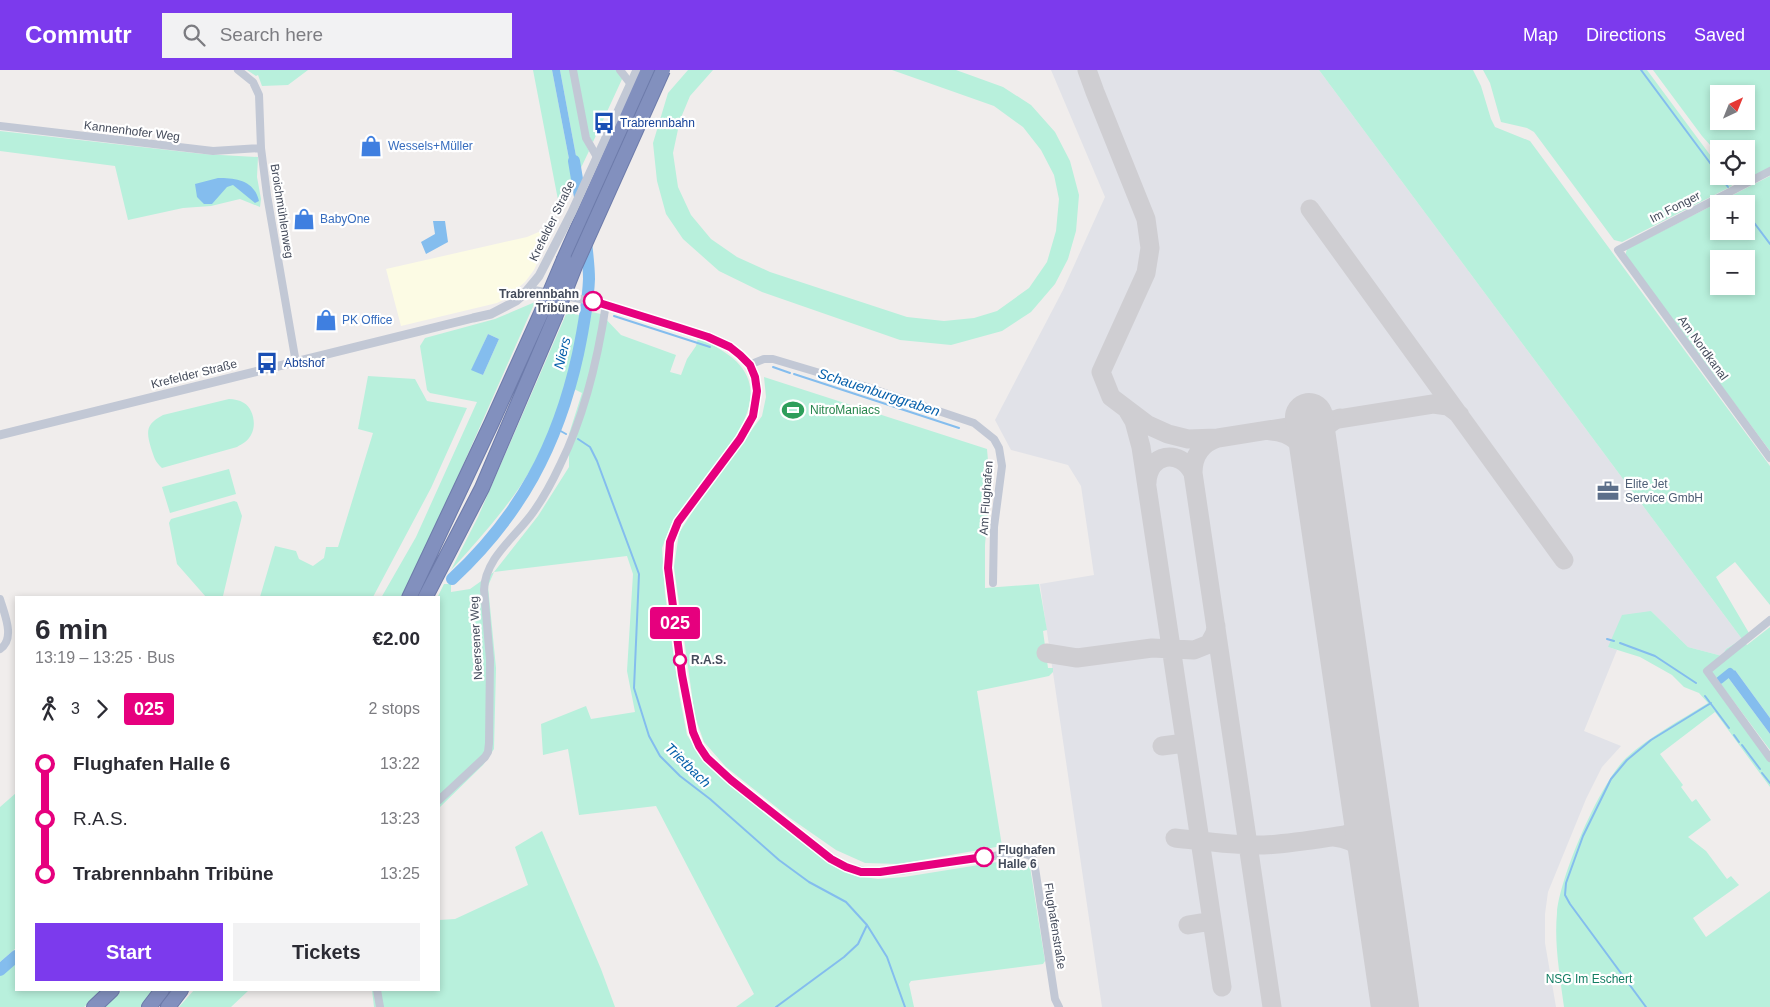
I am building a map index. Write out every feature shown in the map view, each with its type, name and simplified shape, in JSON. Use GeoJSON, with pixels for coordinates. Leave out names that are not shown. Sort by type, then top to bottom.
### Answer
{"type":"FeatureCollection","features":[{"type":"Feature","properties":{"kind":"highway"},"geometry":{"type":"LineString","coordinates":[[410,596],[440,535],[542,311],[648,70]]}},
{"type":"Feature","properties":{"kind":"highway"},"geometry":{"type":"LineString","coordinates":[[427,596],[482,488],[575,266],[663,70]]}},
{"type":"Feature","properties":{"kind":"highway"},"geometry":{"type":"LineString","coordinates":[[94,1007],[111,991]]}},
{"type":"Feature","properties":{"kind":"highway"},"geometry":{"type":"LineString","coordinates":[[149,1007],[161,991]]}},
{"type":"Feature","properties":{"kind":"highway"},"geometry":{"type":"LineString","coordinates":[[168,1007],[181,991]]}},
{"type":"Feature","properties":{"kind":"street","name":"Broichmühlenweg"},"geometry":{"type":"LineString","coordinates":[[238,70],[253,82],[259,94],[261,148],[267,195],[296,363]]}},
{"type":"Feature","properties":{"kind":"street"},"geometry":{"type":"LineString","coordinates":[[573,70],[586,138],[597,157]]}},
{"type":"Feature","properties":{"kind":"street"},"geometry":{"type":"LineString","coordinates":[[620,70],[630,83]]}},
{"type":"Feature","properties":{"kind":"street","name":"Krefelder Straße"},"geometry":{"type":"LineString","coordinates":[[0,435],[491,314],[516,301],[529,289],[544,266],[572,212],[636,70]]}},
{"type":"Feature","properties":{"kind":"street","name":"Kannenhofer Weg"},"geometry":{"type":"LineString","coordinates":[[0,126],[212,151],[261,148]]}},
{"type":"Feature","properties":{"kind":"street","name":"Im Fonger"},"geometry":{"type":"LineString","coordinates":[[1618,250],[1770,171]]}},
{"type":"Feature","properties":{"kind":"street","name":"Am Nordkanal"},"geometry":{"type":"LineString","coordinates":[[1618,250],[1770,458]]}},
{"type":"Feature","properties":{"kind":"street"},"geometry":{"type":"LineString","coordinates":[[529,289],[602,303],[708,337],[730,347],[750,365]]}},
{"type":"Feature","properties":{"kind":"street","name":"Neersener Weg"},"geometry":{"type":"LineString","coordinates":[[440,799],[488,752],[490,678],[484,590],[486,577],[494,560],[535,511],[560,464],[578,423],[589,386],[602,303]]}},
{"type":"Feature","properties":{"kind":"street","name":"Am Flughafen"},"geometry":{"type":"LineString","coordinates":[[750,365],[764,359],[773,359],[974,423],[994,439],[999,448],[1002,466],[994,527],[993,582]]}},
{"type":"Feature","properties":{"kind":"street","name":"Flughafenstraße"},"geometry":{"type":"LineString","coordinates":[[750,365],[755,377],[757,391],[753,416],[740,439],[678,522],[670,542],[668,568],[677,641],[689,718],[699,746],[707,758],[731,780],[831,859],[861,872],[880,872],[1019,852],[1031,856],[1034,861],[1055,999],[1059,1007]]}},
{"type":"Feature","properties":{"kind":"street"},"geometry":{"type":"LineString","coordinates":[[0,598],[9,637],[5,646],[0,649]]}},
{"type":"Feature","properties":{"kind":"street"},"geometry":{"type":"LineString","coordinates":[[1770,620],[1707,671],[1770,758]]}},
{"type":"Feature","properties":{"kind":"street"},"geometry":{"type":"LineString","coordinates":[[377,991],[380,1007]]}},
{"type":"Feature","properties":{"kind":"shaded area"},"geometry":{"type":"Polygon","coordinates":[[[1051,70],[1319,70],[1742,639],[1726,649],[1722,656],[1688,647],[1651,611],[1608,647],[1617,650],[1584,731],[1621,746],[1602,767],[1586,799],[1548,892],[1545,914],[1545,943],[1556,1007],[1102,1007],[1040,584],[1094,575],[1081,486],[1068,465],[1011,450],[995,420],[1063,290],[1105,197],[1051,70]]]}},
{"type":"Feature","properties":{"kind":"shaded area"},"geometry":{"type":"Polygon","coordinates":[[[555,225],[534,270],[525,282],[505,299],[497,303],[401,326],[386,269],[527,237],[555,225]]]}},
{"type":"Feature","properties":{"kind":"green space"},"geometry":{"type":"Polygon","coordinates":[[[247,70],[308,70],[288,85],[262,86],[258,75],[256,76],[247,70]]]}},
{"type":"Feature","properties":{"kind":"green space"},"geometry":{"type":"Polygon","coordinates":[[[533,70],[552,70],[574,185],[564,205],[559,205],[533,70]]]}},
{"type":"Feature","properties":{"kind":"green space"},"geometry":{"type":"Polygon","coordinates":[[[560,70],[570,70],[583,139],[589,151],[579,172],[560,70]]]}},
{"type":"Feature","properties":{"kind":"green space"},"geometry":{"type":"Polygon","coordinates":[[[575,70],[617,70],[623,77],[593,142],[586,129],[575,70]]]}},
{"type":"Feature","properties":{"kind":"green space"},"geometry":{"type":"Polygon","coordinates":[[[688,70],[713,70],[690,96],[680,120],[673,153],[678,187],[691,215],[711,239],[737,257],[770,272],[907,317],[944,321],[974,318],[997,311],[1029,288],[1047,262],[1056,231],[1059,199],[1054,175],[1041,150],[1023,127],[994,106],[892,70],[956,70],[1003,87],[1031,105],[1055,132],[1070,161],[1079,195],[1076,231],[1068,259],[1055,284],[1031,312],[1002,331],[951,345],[900,340],[762,292],[719,271],[683,239],[666,214],[657,181],[653,143],[668,93],[688,70]]]}},
{"type":"Feature","properties":{"kind":"green space"},"geometry":{"type":"Polygon","coordinates":[[[1319,70],[1473,70],[1481,86],[1495,127],[1530,141],[1770,466],[1770,605],[1735,562],[1716,577],[1749,633],[1742,639],[1319,70]]]}},
{"type":"Feature","properties":{"kind":"green space"},"geometry":{"type":"Polygon","coordinates":[[[1483,70],[1647,70],[1710,155],[1710,185],[1732,186],[1714,195],[1710,195],[1710,197],[1622,242],[1614,240],[1534,132],[1527,128],[1501,122],[1490,83],[1483,70]]]}},
{"type":"Feature","properties":{"kind":"green space"},"geometry":{"type":"Polygon","coordinates":[[[1653,70],[1770,70],[1770,168],[1755,176],[1755,140],[1710,140],[1710,145],[1653,70]]]}},
{"type":"Feature","properties":{"kind":"green space"},"geometry":{"type":"Polygon","coordinates":[[[0,131],[203,154],[258,157],[257,177],[261,199],[260,207],[240,199],[211,206],[183,208],[128,220],[115,166],[0,151],[0,131]]]}},
{"type":"Feature","properties":{"kind":"green space"},"geometry":{"type":"Polygon","coordinates":[[[1770,176],[1770,451],[1625,256],[1627,249],[1710,207],[1710,240],[1755,240],[1755,195],[1733,195],[1770,176]]]}},
{"type":"Feature","properties":{"kind":"green space"},"geometry":{"type":"Polygon","coordinates":[[[535,302],[444,508],[401,596],[382,596],[416,537],[477,402],[430,393],[427,390],[420,346],[425,338],[495,319],[535,302]],[[488,334],[472,369],[483,375],[499,339],[488,334]]]}},
{"type":"Feature","properties":{"kind":"green space"},"geometry":{"type":"Polygon","coordinates":[[[587,311],[601,314],[621,335],[676,355],[670,372],[681,375],[687,359],[696,346],[698,338],[728,355],[739,364],[746,374],[750,386],[750,400],[746,415],[738,433],[673,520],[662,548],[665,594],[679,694],[687,735],[702,757],[720,777],[823,859],[839,869],[856,876],[878,879],[904,877],[1010,860],[1025,861],[1030,867],[1045,961],[1043,964],[911,981],[909,984],[914,1007],[736,1007],[754,994],[656,806],[579,815],[568,749],[543,755],[541,724],[586,706],[591,719],[635,712],[627,671],[633,574],[627,556],[494,572],[538,516],[569,467],[569,448],[573,440],[569,434],[582,393],[574,389],[587,311]]]}},
{"type":"Feature","properties":{"kind":"green space"},"geometry":{"type":"Polygon","coordinates":[[[567,312],[582,316],[574,360],[551,428],[531,470],[519,488],[487,530],[451,570],[478,517],[567,312]]]}},
{"type":"Feature","properties":{"kind":"green space"},"geometry":{"type":"Polygon","coordinates":[[[368,376],[415,379],[427,401],[467,408],[431,488],[374,596],[260,596],[275,546],[296,551],[299,559],[313,566],[324,558],[326,547],[338,547],[373,433],[358,429],[368,376]]]}},
{"type":"Feature","properties":{"kind":"green space"},"geometry":{"type":"Polygon","coordinates":[[[764,377],[987,449],[990,484],[985,545],[985,588],[1039,584],[1047,630],[1043,631],[1048,668],[1053,668],[1053,672],[1049,676],[977,691],[1002,846],[899,864],[865,863],[836,850],[790,818],[726,767],[704,742],[695,717],[674,567],[679,533],[702,497],[762,416],[766,397],[764,377]]]}},
{"type":"Feature","properties":{"kind":"green space"},"geometry":{"type":"Polygon","coordinates":[[[229,399],[244,403],[252,413],[254,426],[247,441],[237,447],[162,468],[160,466],[154,457],[148,437],[150,425],[157,418],[229,399]]]}},
{"type":"Feature","properties":{"kind":"green space"},"geometry":{"type":"Polygon","coordinates":[[[229,469],[236,494],[170,513],[162,487],[229,469]]]}},
{"type":"Feature","properties":{"kind":"green space"},"geometry":{"type":"Polygon","coordinates":[[[234,501],[237,502],[242,516],[223,596],[205,596],[177,564],[169,523],[171,519],[234,501]]]}},
{"type":"Feature","properties":{"kind":"green space"},"geometry":{"type":"Polygon","coordinates":[[[494,572],[488,586],[496,668],[494,749],[483,765],[440,807],[440,596],[438,596],[444,584],[451,584],[451,592],[470,589],[494,572]]]}},
{"type":"Feature","properties":{"kind":"green space","name":"NSG Im Eschert"},"geometry":{"type":"Polygon","coordinates":[[[1651,611],[1688,647],[1722,656],[1726,649],[1742,639],[1747,645],[1770,627],[1770,718],[1735,670],[1727,676],[1770,734],[1770,750],[1720,683],[1770,761],[1770,787],[1715,712],[1660,754],[1683,785],[1681,787],[1692,802],[1696,799],[1711,820],[1688,837],[1706,851],[1727,879],[1731,876],[1739,885],[1693,918],[1706,937],[1770,891],[1770,1007],[1564,1007],[1557,948],[1557,913],[1565,877],[1583,831],[1605,788],[1626,758],[1655,735],[1708,703],[1699,693],[1684,687],[1672,675],[1640,657],[1608,647],[1622,615],[1651,611]]]}},
{"type":"Feature","properties":{"kind":"green space"},"geometry":{"type":"Polygon","coordinates":[[[15,794],[15,949],[0,962],[0,807],[15,794]]]}},
{"type":"Feature","properties":{"kind":"green space"},"geometry":{"type":"Polygon","coordinates":[[[542,831],[601,969],[615,1007],[374,1007],[372,991],[440,991],[440,920],[455,919],[528,885],[515,847],[542,831]]]}},
{"type":"Feature","properties":{"kind":"green space"},"geometry":{"type":"Polygon","coordinates":[[[15,963],[15,991],[103,991],[84,1007],[0,1007],[0,976],[15,963]]]}},
{"type":"Feature","properties":{"kind":"green space"},"geometry":{"type":"Polygon","coordinates":[[[121,991],[154,991],[141,1007],[103,1007],[121,991]]]}},
{"type":"Feature","properties":{"kind":"green space"},"geometry":{"type":"Polygon","coordinates":[[[193,991],[248,991],[231,1007],[179,1007],[193,991]]]}},
{"type":"Feature","properties":{"kind":"water"},"geometry":{"type":"Polygon","coordinates":[[[552,70],[560,70],[579,172],[574,185],[552,70]]]}},
{"type":"Feature","properties":{"kind":"water"},"geometry":{"type":"Polygon","coordinates":[[[218,178],[238,180],[249,184],[257,194],[259,201],[255,203],[233,185],[227,187],[212,204],[204,204],[197,197],[195,184],[218,178]]]}},
{"type":"Feature","properties":{"kind":"water"},"geometry":{"type":"Polygon","coordinates":[[[433,221],[445,221],[448,242],[426,254],[421,242],[435,234],[433,221]]]}},
{"type":"Feature","properties":{"kind":"water"},"geometry":{"type":"Polygon","coordinates":[[[488,334],[499,339],[483,375],[471,370],[488,334]]]}},
{"type":"Feature","properties":{"kind":"water"},"geometry":{"type":"Polygon","coordinates":[[[1735,670],[1770,718],[1770,734],[1727,676],[1735,670]]]}},
{"type":"Feature","properties":{"kind":"waterway"},"geometry":{"type":"LineString","coordinates":[[1641,70],[1710,163]]}},
{"type":"Feature","properties":{"kind":"waterway","name":"Niers"},"geometry":{"type":"LineString","coordinates":[[574,161],[581,203]]}},
{"type":"Feature","properties":{"kind":"waterway"},"geometry":{"type":"LineString","coordinates":[[1755,224],[1770,244]]}},
{"type":"Feature","properties":{"kind":"waterway","name":"Niers"},"geometry":{"type":"LineString","coordinates":[[452,579],[498,530],[516,504],[533,477],[559,419],[570,387],[585,317],[589,279],[586,241]]}},
{"type":"Feature","properties":{"kind":"waterway","name":"Schauenburggraben"},"geometry":{"type":"LineString","coordinates":[[614,316],[710,347]]}},
{"type":"Feature","properties":{"kind":"waterway","name":"Schauenburggraben"},"geometry":{"type":"LineString","coordinates":[[773,367],[790,373]]}},
{"type":"Feature","properties":{"kind":"waterway","name":"Schauenburggraben"},"geometry":{"type":"LineString","coordinates":[[794,374],[959,428]]}},
{"type":"Feature","properties":{"kind":"waterway","name":"Trietbach"},"geometry":{"type":"LineString","coordinates":[[557,429],[566,434]]}},
{"type":"Feature","properties":{"kind":"waterway","name":"Trietbach"},"geometry":{"type":"LineString","coordinates":[[578,439],[590,447],[597,461],[639,574],[634,688],[649,736],[660,756],[680,776],[710,799],[779,860],[809,882],[846,902],[867,925],[887,957],[905,1007]]}},
{"type":"Feature","properties":{"kind":"waterway","name":"Schauenburggraben"},"geometry":{"type":"LineString","coordinates":[[1607,639],[1614,641]]}},
{"type":"Feature","properties":{"kind":"waterway","name":"Schauenburggraben"},"geometry":{"type":"LineString","coordinates":[[1620,643],[1655,656],[1696,683]]}},
{"type":"Feature","properties":{"kind":"waterway"},"geometry":{"type":"LineString","coordinates":[[1720,680],[1730,672],[1736,680]]}},
{"type":"Feature","properties":{"kind":"waterway","name":"Schauenburggraben"},"geometry":{"type":"LineString","coordinates":[[1705,696],[1729,728]]}},
{"type":"Feature","properties":{"kind":"waterway"},"geometry":{"type":"LineString","coordinates":[[1646,1007],[1570,904],[1565,895],[1566,883],[1583,836],[1611,779],[1627,760],[1651,740],[1711,703]]}},
{"type":"Feature","properties":{"kind":"waterway","name":"Schauenburggraben"},"geometry":{"type":"LineString","coordinates":[[1734,735],[1739,742]]}},
{"type":"Feature","properties":{"kind":"waterway","name":"Schauenburggraben"},"geometry":{"type":"LineString","coordinates":[[1742,745],[1760,769]]}},
{"type":"Feature","properties":{"kind":"waterway","name":"Schauenburggraben"},"geometry":{"type":"LineString","coordinates":[[1762,773],[1770,783]]}},
{"type":"Feature","properties":{"kind":"waterway"},"geometry":{"type":"LineString","coordinates":[[776,1007],[844,957],[858,944],[867,925]]}},
{"type":"Feature","properties":{"kind":"waterway","name":"Niers"},"geometry":{"type":"LineString","coordinates":[[0,970],[15,957]]}},
{"type":"Feature","properties":{"kind":"taxiway"},"geometry":{"type":"LineString","coordinates":[[1087,70],[1146,219],[1150,248],[1146,273],[1101,372],[1111,397],[1148,425],[1168,434],[1188,439],[1217,438]]}},
{"type":"Feature","properties":{"kind":"taxiway"},"geometry":{"type":"LineString","coordinates":[[1310,209],[1564,560]]}},
{"type":"Feature","properties":{"kind":"taxiway"},"geometry":{"type":"LineString","coordinates":[[1272,1007],[1193,467],[1203,447],[1218,438],[1433,404],[1448,406],[1460,415]]}},
{"type":"Feature","properties":{"kind":"taxiway"},"geometry":{"type":"LineString","coordinates":[[1128,411],[1134,421],[1141,447],[1222,987]]}},
{"type":"Feature","properties":{"kind":"taxiway"},"geometry":{"type":"LineString","coordinates":[[1316,464],[1321,436],[1328,425],[1340,418]]}},
{"type":"Feature","properties":{"kind":"taxiway"},"geometry":{"type":"LineString","coordinates":[[1271,431],[1292,437],[1316,464]]}},
{"type":"Feature","properties":{"kind":"taxiway"},"geometry":{"type":"LineString","coordinates":[[1147,483],[1153,465],[1165,457],[1173,457],[1180,460],[1193,473]]}},
{"type":"Feature","properties":{"kind":"taxiway"},"geometry":{"type":"LineString","coordinates":[[1046,653],[1077,658],[1152,648],[1194,650],[1209,644],[1215,633],[1216,626]]}},
{"type":"Feature","properties":{"kind":"taxiway"},"geometry":{"type":"LineString","coordinates":[[1162,746],[1185,743]]}},
{"type":"Feature","properties":{"kind":"taxiway"},"geometry":{"type":"LineString","coordinates":[[1175,838],[1230,844],[1264,845],[1345,835],[1354,830],[1360,823],[1366,805]]}},
{"type":"Feature","properties":{"kind":"taxiway"},"geometry":{"type":"LineString","coordinates":[[1334,837],[1351,841],[1362,849],[1370,861],[1376,877]]}},
{"type":"Feature","properties":{"kind":"taxiway"},"geometry":{"type":"LineString","coordinates":[[1188,925],[1212,921]]}},
{"type":"Feature","properties":{"kind":"runway"},"geometry":{"type":"LineString","coordinates":[[1309,417],[1395,1007]]}},
{"type":"Feature","properties":{"kind":"bus line","name":"025"},"geometry":{"type":"LineString","coordinates":[[593,301],[708,337],[730,347],[750,365],[755,377],[757,391],[753,416],[740,439],[693,499],[678,522],[670,542],[668,568],[689,718],[699,746],[707,758],[731,780],[831,859],[846,867],[861,872],[899,871],[984,857]]}},
{"type":"Feature","properties":{"kind":"place","name":"Trabrennbahn"},"geometry":{"type":"Point","coordinates":[604,123]}},
{"type":"Feature","properties":{"kind":"place","name":"Wessels+Müller"},"geometry":{"type":"Point","coordinates":[371,146]}},
{"type":"Feature","properties":{"kind":"place","name":"BabyOne"},"geometry":{"type":"Point","coordinates":[304,219]}},
{"type":"Feature","properties":{"kind":"place","name":"Trabrennbahn Tribüne"},"geometry":{"type":"Point","coordinates":[593,301]}},
{"type":"Feature","properties":{"kind":"place","name":"PK Office"},"geometry":{"type":"Point","coordinates":[326,320]}},
{"type":"Feature","properties":{"kind":"place","name":"Abtshof"},"geometry":{"type":"Point","coordinates":[267,363]}},
{"type":"Feature","properties":{"kind":"place","name":"NitroManiacs"},"geometry":{"type":"Point","coordinates":[793,410]}},
{"type":"Feature","properties":{"kind":"place","name":"Elite Jet Service GmbH"},"geometry":{"type":"Point","coordinates":[1608,491]}},
{"type":"Feature","properties":{"kind":"place","name":"R.A.S."},"geometry":{"type":"Point","coordinates":[680,660]}},
{"type":"Feature","properties":{"kind":"place","name":"Flughafen Halle 6"},"geometry":{"type":"Point","coordinates":[984,857]}}]}
